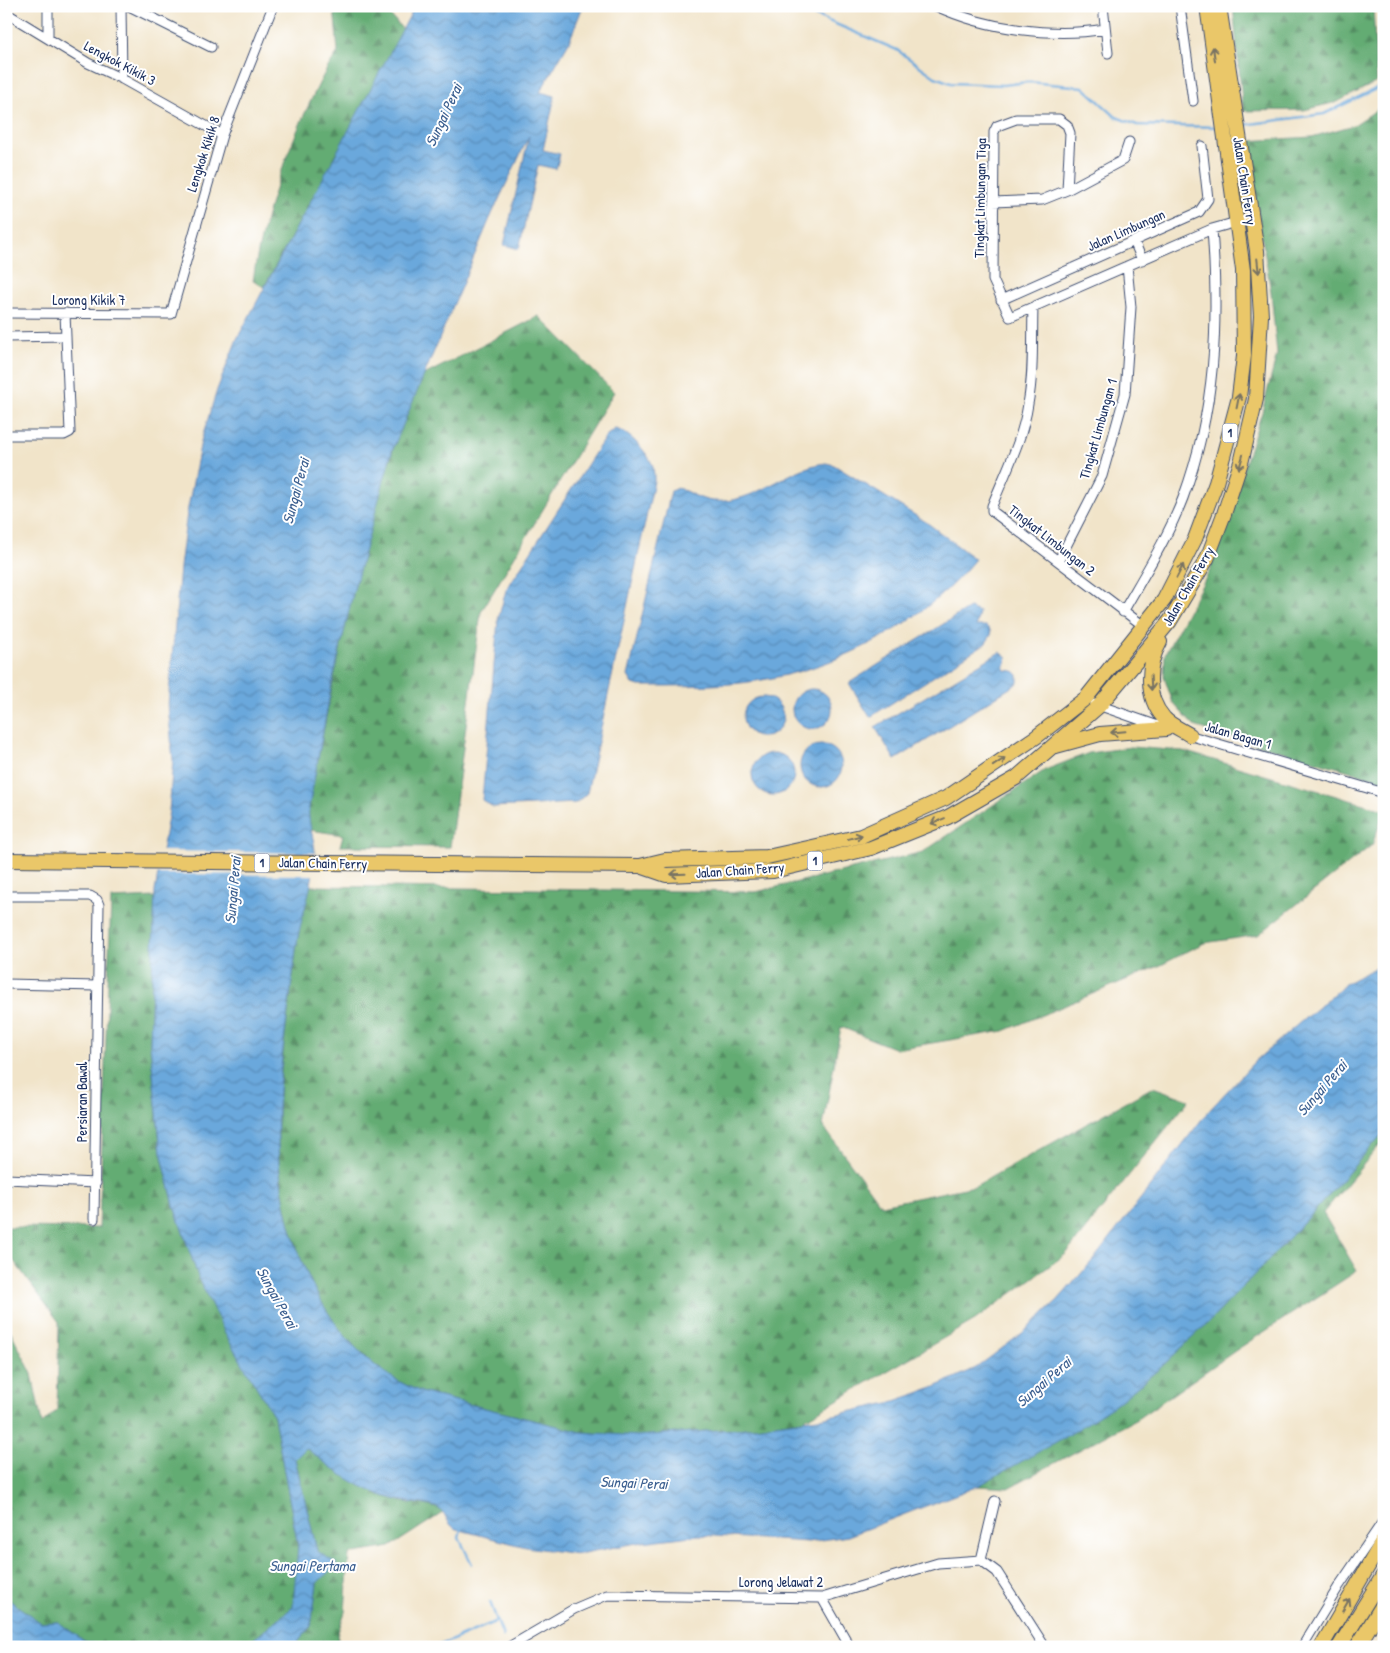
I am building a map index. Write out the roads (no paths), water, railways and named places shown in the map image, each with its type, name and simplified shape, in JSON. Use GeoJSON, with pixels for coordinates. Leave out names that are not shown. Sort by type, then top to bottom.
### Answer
{"type":"FeatureCollection","features":[{"type":"Feature","properties":{"kind":"highway","name":"Jalan Chain Ferry"},"geometry":{"type":"LineString","coordinates":[[1207,6],[1227,102]]}},
{"type":"Feature","properties":{"kind":"highway","name":"Jalan Chain Ferry"},"geometry":{"type":"LineString","coordinates":[[640,866],[666,875],[773,871],[871,848],[948,817],[1016,778],[1054,746],[1092,702],[1170,621],[1207,559],[1242,459],[1256,399],[1260,357],[1260,292],[1251,218],[1239,185],[1227,102],[1219,6]]}},
{"type":"Feature","properties":{"kind":"highway","name":"Jalan Chain Ferry"},"geometry":{"type":"LineString","coordinates":[[6,860],[640,866],[665,860],[767,857],[860,836],[946,798],[1036,737],[1092,702],[1170,591],[1195,539],[1216,483],[1239,398],[1245,335],[1243,270],[1236,223],[1239,185]]}},
{"type":"Feature","properties":{"kind":"highway"},"geometry":{"type":"LineString","coordinates":[[1170,621],[1152,656],[1150,672],[1152,694],[1164,720],[1190,735]]}},
{"type":"Feature","properties":{"kind":"highway"},"geometry":{"type":"LineString","coordinates":[[1054,746],[1100,734],[1166,729]]}},
{"type":"Feature","properties":{"kind":"highway"},"geometry":{"type":"LineString","coordinates":[[1321,1647],[1384,1539]]}},
{"type":"Feature","properties":{"kind":"highway"},"geometry":{"type":"LineString","coordinates":[[1339,1647],[1384,1574]]}},
{"type":"Feature","properties":{"kind":"highway"},"geometry":{"type":"LineString","coordinates":[[1357,1647],[1384,1603]]}},
{"type":"Feature","properties":{"kind":"street"},"geometry":{"type":"LineString","coordinates":[[48,6],[48,37]]}},
{"type":"Feature","properties":{"kind":"street"},"geometry":{"type":"LineString","coordinates":[[121,6],[122,79]]}},
{"type":"Feature","properties":{"kind":"street"},"geometry":{"type":"LineString","coordinates":[[129,6],[212,47]]}},
{"type":"Feature","properties":{"kind":"street","name":"Lengkok Kikik 8"},"geometry":{"type":"LineString","coordinates":[[171,314],[222,135],[273,6]]}},
{"type":"Feature","properties":{"kind":"street"},"geometry":{"type":"LineString","coordinates":[[936,6],[993,25],[1078,34],[1106,30]]}},
{"type":"Feature","properties":{"kind":"street"},"geometry":{"type":"LineString","coordinates":[[1103,6],[1108,53]]}},
{"type":"Feature","properties":{"kind":"street"},"geometry":{"type":"LineString","coordinates":[[1180,6],[1193,101]]}},
{"type":"Feature","properties":{"kind":"street","name":"Lengkok Kikik 3"},"geometry":{"type":"LineString","coordinates":[[6,13],[88,63],[122,79],[222,135]]}},
{"type":"Feature","properties":{"kind":"street","name":"Tingkat Limbungan Tiga"},"geometry":{"type":"LineString","coordinates":[[1032,307],[1010,317],[993,280],[994,132],[997,126],[1016,119],[1059,119],[1067,125],[1070,133],[1066,190]]}},
{"type":"Feature","properties":{"kind":"street"},"geometry":{"type":"LineString","coordinates":[[993,202],[1033,202],[1066,190],[1124,160],[1129,142]]}},
{"type":"Feature","properties":{"kind":"street","name":"Jalan Limbungan"},"geometry":{"type":"LineString","coordinates":[[1001,300],[1199,212],[1208,200],[1202,146]]}},
{"type":"Feature","properties":{"kind":"street"},"geometry":{"type":"LineString","coordinates":[[1032,307],[1212,229],[1251,218]]}},
{"type":"Feature","properties":{"kind":"street"},"geometry":{"type":"LineString","coordinates":[[1124,612],[1182,500],[1201,440],[1211,396],[1216,337],[1216,282],[1212,229]]}},
{"type":"Feature","properties":{"kind":"street"},"geometry":{"type":"LineString","coordinates":[[1134,241],[1142,260]]}},
{"type":"Feature","properties":{"kind":"street","name":"Tingkat Limbungan 1"},"geometry":{"type":"LineString","coordinates":[[1059,560],[1102,476],[1125,394],[1131,307],[1127,266]]}},
{"type":"Feature","properties":{"kind":"street","name":"Tingkat Limbungan 2"},"geometry":{"type":"LineString","coordinates":[[1032,307],[1032,362],[1028,404],[1021,432],[992,506],[992,511],[1145,627]]}},
{"type":"Feature","properties":{"kind":"street","name":"Lorong Kikik 7"},"geometry":{"type":"LineString","coordinates":[[6,313],[171,314]]}},
{"type":"Feature","properties":{"kind":"street"},"geometry":{"type":"LineString","coordinates":[[6,436],[64,435],[70,432],[66,313]]}},
{"type":"Feature","properties":{"kind":"street"},"geometry":{"type":"LineString","coordinates":[[6,337],[66,336]]}},
{"type":"Feature","properties":{"kind":"street","name":"Jalan Bagan 1"},"geometry":{"type":"LineString","coordinates":[[1092,702],[1166,729],[1384,793]]}},
{"type":"Feature","properties":{"kind":"street"},"geometry":{"type":"LineString","coordinates":[[6,896],[90,896],[99,905],[97,986],[6,984]]}},
{"type":"Feature","properties":{"kind":"street","name":"Persiaran Bawal"},"geometry":{"type":"LineString","coordinates":[[94,1219],[96,1183],[97,986]]}},
{"type":"Feature","properties":{"kind":"street"},"geometry":{"type":"LineString","coordinates":[[6,1179],[96,1183]]}},
{"type":"Feature","properties":{"kind":"street"},"geometry":{"type":"LineString","coordinates":[[995,1501],[981,1560],[997,1572],[1046,1647]]}},
{"type":"Feature","properties":{"kind":"street"},"geometry":{"type":"LineString","coordinates":[[1302,1647],[1339,1586],[1384,1520]]}},
{"type":"Feature","properties":{"kind":"street","name":"Lorong Jelawat 2"},"geometry":{"type":"LineString","coordinates":[[509,1647],[574,1609],[607,1596],[822,1598],[938,1563],[981,1560]]}},
{"type":"Feature","properties":{"kind":"street"},"geometry":{"type":"LineString","coordinates":[[822,1598],[850,1647]]}},
{"type":"Feature","properties":{"kind":"water"},"geometry":{"type":"Polygon","coordinates":[[[415,6],[583,6],[569,42],[540,92],[555,96],[543,150],[560,154],[556,169],[538,165],[519,249],[504,245],[529,136],[491,216],[392,451],[353,593],[331,688],[309,807],[309,820],[315,857],[314,869],[300,926],[283,1047],[278,1146],[281,1183],[300,1257],[316,1292],[336,1325],[361,1353],[390,1376],[424,1393],[581,1432],[637,1436],[748,1428],[825,1417],[889,1403],[933,1388],[976,1368],[1025,1331],[1058,1300],[1094,1259],[1206,1114],[1254,1062],[1345,984],[1384,963],[1384,1132],[1310,1216],[1210,1321],[1160,1368],[1115,1405],[1072,1433],[978,1486],[848,1536],[808,1542],[699,1535],[642,1542],[578,1554],[526,1547],[456,1529],[450,1524],[440,1509],[373,1492],[350,1480],[306,1448],[295,1459],[317,1551],[337,1564],[317,1583],[311,1626],[294,1647],[225,1647],[254,1639],[293,1607],[298,1546],[274,1416],[228,1339],[199,1279],[175,1209],[161,1152],[150,1044],[155,891],[169,811],[173,760],[168,705],[180,567],[187,513],[201,441],[217,390],[237,339],[415,6]]]}},
{"type":"Feature","properties":{"kind":"water"},"geometry":{"type":"Polygon","coordinates":[[[615,429],[631,438],[650,459],[653,466],[654,481],[587,793],[576,803],[493,807],[482,800],[498,620],[506,590],[606,436],[615,429]]]}},
{"type":"Feature","properties":{"kind":"water"},"geometry":{"type":"Polygon","coordinates":[[[826,463],[834,465],[926,522],[975,559],[952,585],[925,608],[865,646],[832,660],[799,672],[764,680],[696,686],[639,686],[633,684],[628,676],[671,491],[677,488],[708,500],[728,501],[757,492],[798,471],[826,463]]]}},
{"type":"Feature","properties":{"kind":"water"},"geometry":{"type":"Polygon","coordinates":[[[969,608],[979,612],[976,626],[986,626],[990,630],[991,635],[986,643],[870,717],[849,683],[969,608]]]}},
{"type":"Feature","properties":{"kind":"water"},"geometry":{"type":"Polygon","coordinates":[[[1000,652],[1007,657],[1004,670],[1014,671],[1018,675],[1018,683],[895,760],[875,727],[1000,652]]]}},
{"type":"Feature","properties":{"kind":"water"},"geometry":{"type":"Polygon","coordinates":[[[816,689],[823,692],[829,698],[832,709],[831,717],[823,726],[816,729],[808,729],[801,726],[793,717],[792,705],[795,698],[804,690],[816,689]]]}},
{"type":"Feature","properties":{"kind":"water"},"geometry":{"type":"Polygon","coordinates":[[[767,697],[774,700],[780,706],[783,717],[782,725],[774,734],[767,737],[759,737],[752,734],[744,725],[743,713],[746,706],[755,698],[767,697]]]}},
{"type":"Feature","properties":{"kind":"water"},"geometry":{"type":"Polygon","coordinates":[[[821,745],[836,751],[842,766],[836,781],[821,787],[806,781],[800,766],[806,751],[821,745]]]}},
{"type":"Feature","properties":{"kind":"water"},"geometry":{"type":"Polygon","coordinates":[[[773,753],[781,755],[790,763],[794,774],[792,782],[784,791],[773,795],[765,793],[756,785],[752,774],[754,766],[762,757],[773,753]]]}},
{"type":"Feature","properties":{"kind":"water"},"geometry":{"type":"Polygon","coordinates":[[[6,1598],[41,1623],[58,1622],[84,1641],[106,1647],[15,1647],[6,1641],[6,1598]]]}},
{"type":"Feature","properties":{"kind":"waterway"},"geometry":{"type":"LineString","coordinates":[[793,6],[897,50],[935,77],[951,83],[1003,85],[1029,82],[1083,87],[1116,117],[1137,125],[1220,127]]}},
{"type":"Feature","properties":{"kind":"waterway"},"geometry":{"type":"LineString","coordinates":[[1243,125],[1324,114],[1384,85]]}},
{"type":"Feature","properties":{"kind":"waterway"},"geometry":{"type":"LineString","coordinates":[[461,1528],[459,1538],[472,1564]]}},
{"type":"Feature","properties":{"kind":"waterway"},"geometry":{"type":"LineString","coordinates":[[490,1602],[503,1636]]}},
{"type":"Feature","properties":{"kind":"waterway"},"geometry":{"type":"LineString","coordinates":[[436,1647],[497,1621]]}},
{"type":"Feature","properties":{"kind":"water label","name":"Sungai Perai"},"geometry":{"type":"Point","coordinates":[444,115]}},
{"type":"Feature","properties":{"kind":"water label","name":"Sungai Perai"},"geometry":{"type":"Point","coordinates":[296,491]}},
{"type":"Feature","properties":{"kind":"water label","name":"Sungai Perai"},"geometry":{"type":"Point","coordinates":[233,890]}},
{"type":"Feature","properties":{"kind":"water label","name":"Sungai Perai"},"geometry":{"type":"Point","coordinates":[1322,1088]}},
{"type":"Feature","properties":{"kind":"water label","name":"Sungai Perai"},"geometry":{"type":"Point","coordinates":[277,1298]}},
{"type":"Feature","properties":{"kind":"water label","name":"Sungai Perai"},"geometry":{"type":"Point","coordinates":[1044,1382]}},
{"type":"Feature","properties":{"kind":"water label","name":"Sungai Perai"},"geometry":{"type":"Point","coordinates":[634,1483]}},
{"type":"Feature","properties":{"kind":"water label","name":"Sungai Pertama"},"geometry":{"type":"Point","coordinates":[312,1566]}}]}
